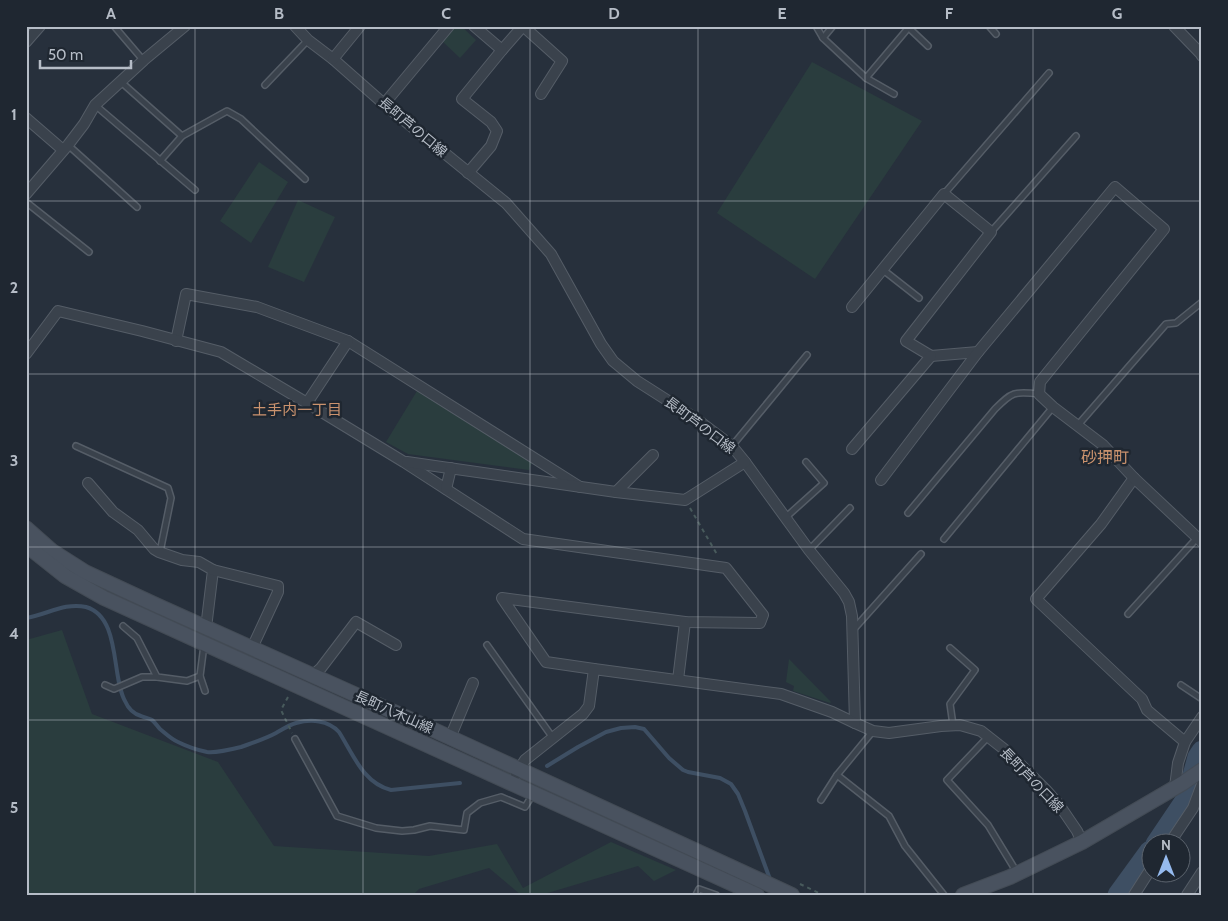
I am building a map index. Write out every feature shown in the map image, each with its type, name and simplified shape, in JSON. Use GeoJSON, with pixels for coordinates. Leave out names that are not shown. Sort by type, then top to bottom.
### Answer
{"type":"FeatureCollection","features":[{"type":"Feature","properties":{"kind":"street"},"geometry":{"type":"LineString","coordinates":[[26,42],[40,26]]}},
{"type":"Feature","properties":{"kind":"street"},"geometry":{"type":"LineString","coordinates":[[26,194],[66,148],[96,105],[144,60],[185,26]]}},
{"type":"Feature","properties":{"kind":"street","name":"長町芦の口線"},"geometry":{"type":"LineString","coordinates":[[295,26],[308,40],[506,204],[551,254],[601,344],[613,361],[637,381],[695,418],[732,446],[745,462],[849,602],[852,616],[855,723],[873,731],[889,733],[960,725],[981,731],[1009,753],[1060,806],[1082,842]]}},
{"type":"Feature","properties":{"kind":"street"},"geometry":{"type":"LineString","coordinates":[[333,59],[360,26]]}},
{"type":"Feature","properties":{"kind":"street"},"geometry":{"type":"LineString","coordinates":[[384,104],[449,26]]}},
{"type":"Feature","properties":{"kind":"street"},"geometry":{"type":"LineString","coordinates":[[474,26],[502,50]]}},
{"type":"Feature","properties":{"kind":"street"},"geometry":{"type":"LineString","coordinates":[[468,173],[491,146],[497,131],[492,122],[462,98],[523,26],[562,61],[541,94]]}},
{"type":"Feature","properties":{"kind":"street"},"geometry":{"type":"LineString","coordinates":[[1174,26],[1202,56]]}},
{"type":"Feature","properties":{"kind":"street"},"geometry":{"type":"LineString","coordinates":[[26,118],[66,148]]}},
{"type":"Feature","properties":{"kind":"street"},"geometry":{"type":"LineString","coordinates":[[882,480],[978,352],[1115,187],[1164,229],[1040,382],[1039,394],[1103,445],[1134,478],[1199,540]]}},
{"type":"Feature","properties":{"kind":"street"},"geometry":{"type":"LineString","coordinates":[[852,307],[944,194],[991,232],[906,341],[931,356],[978,352]]}},
{"type":"Feature","properties":{"kind":"street"},"geometry":{"type":"LineString","coordinates":[[176,341],[186,294],[257,307],[348,341],[580,487]]}},
{"type":"Feature","properties":{"kind":"street"},"geometry":{"type":"LineString","coordinates":[[26,354],[58,311],[221,352],[404,462],[523,539],[726,568],[763,615],[760,623],[685,622],[502,598],[546,662],[781,694],[832,712],[855,723]]}},
{"type":"Feature","properties":{"kind":"street"},"geometry":{"type":"LineString","coordinates":[[307,403],[348,341]]}},
{"type":"Feature","properties":{"kind":"street"},"geometry":{"type":"LineString","coordinates":[[852,449],[931,356]]}},
{"type":"Feature","properties":{"kind":"street"},"geometry":{"type":"LineString","coordinates":[[616,492],[653,455]]}},
{"type":"Feature","properties":{"kind":"street"},"geometry":{"type":"LineString","coordinates":[[404,462],[685,500],[745,462]]}},
{"type":"Feature","properties":{"kind":"street"},"geometry":{"type":"LineString","coordinates":[[446,489],[451,468]]}},
{"type":"Feature","properties":{"kind":"street"},"geometry":{"type":"LineString","coordinates":[[1134,478],[1101,524],[1036,599],[1142,699],[1147,710],[1185,742]]}},
{"type":"Feature","properties":{"kind":"street"},"geometry":{"type":"LineString","coordinates":[[88,483],[113,512],[138,530],[154,550],[182,560],[199,562],[213,570],[278,586],[278,592],[252,648]]}},
{"type":"Feature","properties":{"kind":"street","name":"長町八木山線"},"geometry":{"type":"LineString","coordinates":[[26,528],[52,551],[85,572],[769,884],[793,888]]}},
{"type":"Feature","properties":{"kind":"street"},"geometry":{"type":"LineString","coordinates":[[26,546],[65,576],[104,598],[533,793],[730,888],[757,895]]}},
{"type":"Feature","properties":{"kind":"street"},"geometry":{"type":"LineString","coordinates":[[206,628],[213,570]]}},
{"type":"Feature","properties":{"kind":"street"},"geometry":{"type":"LineString","coordinates":[[313,675],[356,622],[396,646]]}},
{"type":"Feature","properties":{"kind":"street"},"geometry":{"type":"LineString","coordinates":[[678,680],[685,622]]}},
{"type":"Feature","properties":{"kind":"street"},"geometry":{"type":"LineString","coordinates":[[511,783],[525,760],[583,714],[589,706],[594,669]]}},
{"type":"Feature","properties":{"kind":"street"},"geometry":{"type":"LineString","coordinates":[[450,738],[473,682]]}},
{"type":"Feature","properties":{"kind":"street"},"geometry":{"type":"LineString","coordinates":[[1179,785],[1178,763],[1185,742],[1202,717]]}},
{"type":"Feature","properties":{"kind":"street"},"geometry":{"type":"LineString","coordinates":[[963,895],[1018,873],[1082,842],[1179,785],[1201,775]]}},
{"type":"Feature","properties":{"kind":"street"},"geometry":{"type":"LineString","coordinates":[[1176,834],[1193,808],[1201,775]]}},
{"type":"Feature","properties":{"kind":"street"},"geometry":{"type":"LineString","coordinates":[[1187,895],[1202,872]]}},
{"type":"Feature","properties":{"kind":"street"},"geometry":{"type":"LineString","coordinates":[[1134,895],[1141,884]]}},
{"type":"Feature","properties":{"kind":"lane"},"geometry":{"type":"LineString","coordinates":[[114,26],[144,60]]}},
{"type":"Feature","properties":{"kind":"lane"},"geometry":{"type":"LineString","coordinates":[[816,26],[823,38],[866,78],[894,94]]}},
{"type":"Feature","properties":{"kind":"lane"},"geometry":{"type":"LineString","coordinates":[[823,38],[833,26]]}},
{"type":"Feature","properties":{"kind":"lane"},"geometry":{"type":"LineString","coordinates":[[989,26],[996,34]]}},
{"type":"Feature","properties":{"kind":"lane"},"geometry":{"type":"LineString","coordinates":[[866,78],[909,27],[928,46]]}},
{"type":"Feature","properties":{"kind":"lane"},"geometry":{"type":"LineString","coordinates":[[265,85],[308,40]]}},
{"type":"Feature","properties":{"kind":"lane"},"geometry":{"type":"LineString","coordinates":[[944,194],[1049,73]]}},
{"type":"Feature","properties":{"kind":"lane"},"geometry":{"type":"LineString","coordinates":[[121,82],[182,136]]}},
{"type":"Feature","properties":{"kind":"lane"},"geometry":{"type":"LineString","coordinates":[[96,105],[195,190]]}},
{"type":"Feature","properties":{"kind":"lane"},"geometry":{"type":"LineString","coordinates":[[160,161],[182,136],[227,112],[241,119],[305,179]]}},
{"type":"Feature","properties":{"kind":"lane"},"geometry":{"type":"LineString","coordinates":[[991,232],[1076,136]]}},
{"type":"Feature","properties":{"kind":"lane"},"geometry":{"type":"LineString","coordinates":[[66,148],[137,207]]}},
{"type":"Feature","properties":{"kind":"lane"},"geometry":{"type":"LineString","coordinates":[[26,202],[89,252]]}},
{"type":"Feature","properties":{"kind":"lane"},"geometry":{"type":"LineString","coordinates":[[882,269],[919,298]]}},
{"type":"Feature","properties":{"kind":"lane"},"geometry":{"type":"LineString","coordinates":[[1078,426],[1166,324],[1176,323],[1202,302]]}},
{"type":"Feature","properties":{"kind":"lane"},"geometry":{"type":"LineString","coordinates":[[732,446],[807,355]]}},
{"type":"Feature","properties":{"kind":"lane"},"geometry":{"type":"LineString","coordinates":[[908,514],[988,417],[1008,396],[1020,392],[1039,394]]}},
{"type":"Feature","properties":{"kind":"lane"},"geometry":{"type":"LineString","coordinates":[[944,538],[1053,407]]}},
{"type":"Feature","properties":{"kind":"lane"},"geometry":{"type":"LineString","coordinates":[[76,446],[168,488],[171,498],[159,552]]}},
{"type":"Feature","properties":{"kind":"lane"},"geometry":{"type":"LineString","coordinates":[[785,518],[824,482],[806,462]]}},
{"type":"Feature","properties":{"kind":"lane"},"geometry":{"type":"LineString","coordinates":[[809,550],[850,508]]}},
{"type":"Feature","properties":{"kind":"lane"},"geometry":{"type":"LineString","coordinates":[[1128,614],[1199,540]]}},
{"type":"Feature","properties":{"kind":"lane"},"geometry":{"type":"LineString","coordinates":[[852,632],[921,554]]}},
{"type":"Feature","properties":{"kind":"lane"},"geometry":{"type":"LineString","coordinates":[[123,626],[137,638],[157,677]]}},
{"type":"Feature","properties":{"kind":"lane"},"geometry":{"type":"LineString","coordinates":[[204,644],[200,676],[204,691]]}},
{"type":"Feature","properties":{"kind":"lane"},"geometry":{"type":"LineString","coordinates":[[487,646],[553,738]]}},
{"type":"Feature","properties":{"kind":"lane"},"geometry":{"type":"LineString","coordinates":[[950,648],[975,670],[950,704],[953,726]]}},
{"type":"Feature","properties":{"kind":"lane"},"geometry":{"type":"LineString","coordinates":[[105,685],[114,689],[142,677],[186,681],[200,676]]}},
{"type":"Feature","properties":{"kind":"lane"},"geometry":{"type":"LineString","coordinates":[[1181,684],[1202,699]]}},
{"type":"Feature","properties":{"kind":"lane"},"geometry":{"type":"LineString","coordinates":[[821,800],[837,775],[873,731]]}},
{"type":"Feature","properties":{"kind":"lane"},"geometry":{"type":"LineString","coordinates":[[988,737],[947,780],[988,825],[1018,873]]}},
{"type":"Feature","properties":{"kind":"lane"},"geometry":{"type":"LineString","coordinates":[[295,739],[337,816],[376,828],[414,830],[430,826],[464,830],[467,813],[480,803],[501,797],[525,808],[540,778]]}},
{"type":"Feature","properties":{"kind":"lane"},"geometry":{"type":"LineString","coordinates":[[837,775],[889,816],[905,846],[944,895]]}},
{"type":"Feature","properties":{"kind":"lane"},"geometry":{"type":"LineString","coordinates":[[696,895],[700,889],[716,895]]}},
{"type":"Feature","properties":{"kind":"path"},"geometry":{"type":"LineString","coordinates":[[685,500],[726,568]]}},
{"type":"Feature","properties":{"kind":"path"},"geometry":{"type":"LineString","coordinates":[[289,695],[281,710],[291,730]]}},
{"type":"Feature","properties":{"kind":"path"},"geometry":{"type":"LineString","coordinates":[[793,888],[823,895]]}},
{"type":"Feature","properties":{"kind":"shaded area"},"geometry":{"type":"Polygon","coordinates":[[[452,26],[461,26],[476,40],[460,58],[441,40],[452,26]]]}},
{"type":"Feature","properties":{"kind":"shaded area"},"geometry":{"type":"Polygon","coordinates":[[[812,62],[922,121],[815,279],[717,213],[812,62]]]}},
{"type":"Feature","properties":{"kind":"shaded area"},"geometry":{"type":"Polygon","coordinates":[[[259,162],[288,182],[251,243],[220,221],[259,162]]]}},
{"type":"Feature","properties":{"kind":"shaded area"},"geometry":{"type":"Polygon","coordinates":[[[298,200],[335,217],[304,282],[268,267],[298,200]]]}},
{"type":"Feature","properties":{"kind":"shaded area"},"geometry":{"type":"Polygon","coordinates":[[[417,391],[532,462],[529,470],[408,454],[386,442],[417,391]]]}},
{"type":"Feature","properties":{"kind":"shaded area"},"geometry":{"type":"Polygon","coordinates":[[[62,630],[92,714],[218,762],[274,846],[429,856],[497,844],[523,888],[611,842],[676,870],[654,881],[638,866],[541,895],[521,895],[489,868],[419,889],[413,895],[26,895],[26,640],[62,630]]]}},
{"type":"Feature","properties":{"kind":"shaded area"},"geometry":{"type":"Polygon","coordinates":[[[789,659],[830,703],[793,691],[794,686],[786,682],[789,659]]]}},
{"type":"Feature","properties":{"kind":"waterway"},"geometry":{"type":"LineString","coordinates":[[26,618],[71,606],[86,607],[97,613],[105,622],[110,635],[121,690],[128,706],[136,714],[152,720],[173,739],[188,746],[207,752],[229,750],[263,739],[296,723],[319,722],[330,725],[339,732],[360,767],[373,781],[381,786],[391,790],[460,783]]}},
{"type":"Feature","properties":{"kind":"waterway"},"geometry":{"type":"LineString","coordinates":[[547,766],[606,732],[621,728],[635,727],[644,729],[669,758],[683,770],[720,778],[731,784],[738,794],[745,811],[771,882]]}},
{"type":"Feature","properties":{"kind":"waterway"},"geometry":{"type":"LineString","coordinates":[[1163,834],[1187,798],[1198,757],[1202,751]]}},
{"type":"Feature","properties":{"kind":"waterway"},"geometry":{"type":"LineString","coordinates":[[1118,895],[1140,865]]}},
{"type":"Feature","properties":{"kind":"district","name":"土手内一丁目"},"geometry":{"type":"Point","coordinates":[297,410]}},
{"type":"Feature","properties":{"kind":"district","name":"砂押町"},"geometry":{"type":"Point","coordinates":[1105,457]}}]}
